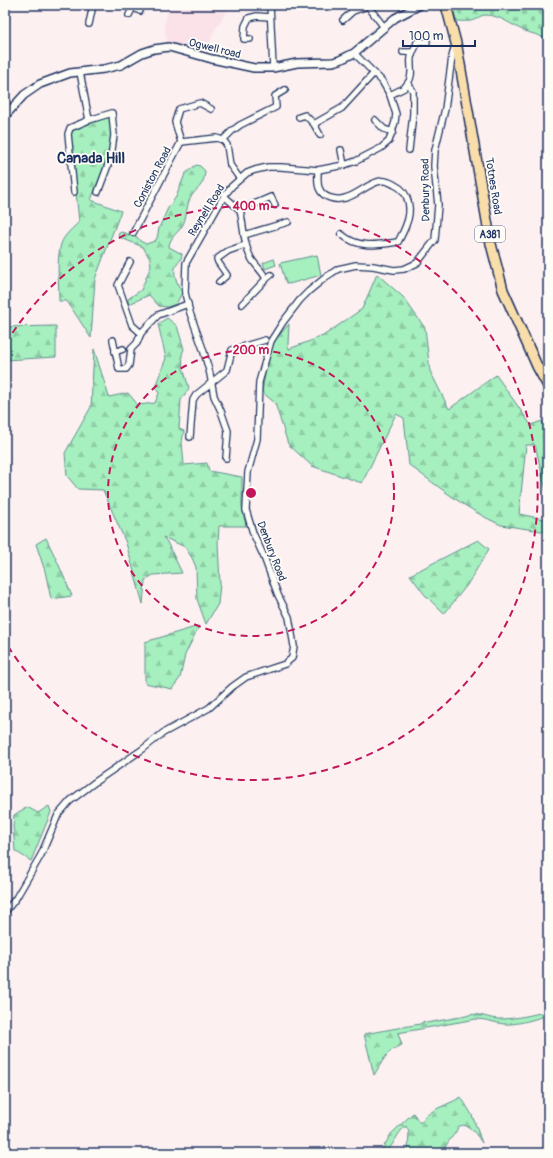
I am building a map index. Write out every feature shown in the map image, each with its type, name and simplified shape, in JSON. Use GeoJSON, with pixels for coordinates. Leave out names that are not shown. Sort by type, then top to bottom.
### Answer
{"type":"FeatureCollection","features":[{"type":"Feature","properties":{"kind":"main road","name":"Totnes Road"},"geometry":{"type":"LineString","coordinates":[[446,5],[457,47],[491,244],[503,290],[537,366],[548,386]]}},
{"type":"Feature","properties":{"kind":"street"},"geometry":{"type":"LineString","coordinates":[[89,24],[94,5]]}},
{"type":"Feature","properties":{"kind":"street"},"geometry":{"type":"LineString","coordinates":[[270,5],[273,68]]}},
{"type":"Feature","properties":{"kind":"street","name":"Ogwell road"},"geometry":{"type":"LineString","coordinates":[[5,116],[32,88],[49,80],[70,73],[104,69],[121,65],[142,53],[163,47],[169,47],[212,59],[254,68],[273,68],[297,64],[333,62],[354,53],[394,18],[420,5]]}},
{"type":"Feature","properties":{"kind":"street"},"geometry":{"type":"LineString","coordinates":[[129,15],[134,6],[140,11]]}},
{"type":"Feature","properties":{"kind":"street"},"geometry":{"type":"LineString","coordinates":[[349,6],[353,12]]}},
{"type":"Feature","properties":{"kind":"street"},"geometry":{"type":"LineString","coordinates":[[343,20],[353,12],[367,6],[384,27]]}},
{"type":"Feature","properties":{"kind":"street"},"geometry":{"type":"LineString","coordinates":[[250,39],[244,39],[245,26],[249,18],[257,16],[270,16]]}},
{"type":"Feature","properties":{"kind":"street"},"geometry":{"type":"LineString","coordinates":[[390,95],[404,88],[411,79],[412,55],[416,50],[417,42],[427,42]]}},
{"type":"Feature","properties":{"kind":"street","name":"Denbury Road"},"geometry":{"type":"LineString","coordinates":[[5,912],[16,898],[41,855],[58,815],[70,801],[163,733],[210,708],[232,687],[246,677],[285,664],[292,658],[294,646],[289,617],[278,595],[264,557],[253,533],[246,510],[248,472],[256,439],[259,382],[271,340],[300,300],[326,277],[338,269],[356,265],[404,270],[417,263],[435,240],[438,205],[434,166],[435,150],[445,109],[452,57],[454,49],[457,47]]}},
{"type":"Feature","properties":{"kind":"street"},"geometry":{"type":"LineString","coordinates":[[403,52],[410,52],[412,55]]}},
{"type":"Feature","properties":{"kind":"street","name":"Reynell Road"},"geometry":{"type":"LineString","coordinates":[[188,304],[185,293],[186,264],[224,196],[240,179],[248,173],[268,167],[318,170],[344,165],[356,161],[381,148],[389,141],[393,132],[396,114],[390,95],[382,81],[354,53]]}},
{"type":"Feature","properties":{"kind":"street"},"geometry":{"type":"LineString","coordinates":[[80,72],[89,120]]}},
{"type":"Feature","properties":{"kind":"street"},"geometry":{"type":"LineString","coordinates":[[314,124],[342,108],[374,73]]}},
{"type":"Feature","properties":{"kind":"street"},"geometry":{"type":"LineString","coordinates":[[403,143],[410,147],[413,114],[413,91],[408,83]]}},
{"type":"Feature","properties":{"kind":"street"},"geometry":{"type":"LineString","coordinates":[[240,179],[230,165],[227,145],[223,140],[240,125],[276,107],[274,96],[285,90]]}},
{"type":"Feature","properties":{"kind":"street"},"geometry":{"type":"LineString","coordinates":[[181,142],[175,122],[179,109],[200,104],[212,110]]}},
{"type":"Feature","properties":{"kind":"street"},"geometry":{"type":"LineString","coordinates":[[74,192],[68,134],[70,128],[112,113],[114,135],[111,157],[98,192]]}},
{"type":"Feature","properties":{"kind":"street"},"geometry":{"type":"LineString","coordinates":[[299,117],[304,115],[314,124],[320,135]]}},
{"type":"Feature","properties":{"kind":"street"},"geometry":{"type":"LineString","coordinates":[[375,120],[384,129],[393,132]]}},
{"type":"Feature","properties":{"kind":"street","name":"Coniston Road"},"geometry":{"type":"LineString","coordinates":[[133,233],[181,142],[217,138],[223,140]]}},
{"type":"Feature","properties":{"kind":"street"},"geometry":{"type":"LineString","coordinates":[[341,150],[344,165]]}},
{"type":"Feature","properties":{"kind":"street"},"geometry":{"type":"LineString","coordinates":[[318,170],[317,183],[319,190],[326,197],[336,199],[346,198],[374,182],[384,180],[397,186],[408,199],[409,208],[407,225],[398,242],[359,245],[342,234]]}},
{"type":"Feature","properties":{"kind":"street"},"geometry":{"type":"LineString","coordinates":[[224,196],[240,210],[245,245],[253,262],[264,275],[268,277],[242,304]]}},
{"type":"Feature","properties":{"kind":"street"},"geometry":{"type":"LineString","coordinates":[[240,210],[271,197],[275,205]]}},
{"type":"Feature","properties":{"kind":"street"},"geometry":{"type":"LineString","coordinates":[[244,235],[288,222]]}},
{"type":"Feature","properties":{"kind":"street"},"geometry":{"type":"LineString","coordinates":[[219,282],[227,274],[217,259],[228,251],[245,245]]}},
{"type":"Feature","properties":{"kind":"street"},"geometry":{"type":"LineString","coordinates":[[130,262],[118,285],[132,325],[140,334]]}},
{"type":"Feature","properties":{"kind":"street"},"geometry":{"type":"LineString","coordinates":[[113,340],[119,369],[126,369],[129,365],[131,349],[137,343],[140,334],[158,315],[188,304],[203,349],[214,396],[222,411],[228,431],[226,458]]}},
{"type":"Feature","properties":{"kind":"street"},"geometry":{"type":"LineString","coordinates":[[190,436],[193,400],[200,391],[227,370],[232,350],[265,340]]}},
{"type":"Feature","properties":{"kind":"street"},"geometry":{"type":"LineString","coordinates":[[115,352],[123,349]]}},
{"type":"Feature","properties":{"kind":"street"},"geometry":{"type":"LineString","coordinates":[[5,1135],[7,1136],[5,1143]]}},
{"type":"Feature","properties":{"kind":"shaded area"},"geometry":{"type":"Polygon","coordinates":[[[169,5],[229,5],[227,11],[213,33],[206,55],[168,45],[164,26],[169,5]]]}},
{"type":"Feature","properties":{"kind":"green space"},"geometry":{"type":"Polygon","coordinates":[[[453,5],[548,5],[548,41],[491,15],[485,15],[470,21],[456,21],[453,5]]]}},
{"type":"Feature","properties":{"kind":"green space"},"geometry":{"type":"Polygon","coordinates":[[[108,116],[111,119],[110,151],[91,200],[121,211],[95,279],[91,338],[67,301],[59,301],[59,250],[64,238],[79,222],[70,131],[76,127],[108,116]]]}},
{"type":"Feature","properties":{"kind":"green space"},"geometry":{"type":"Polygon","coordinates":[[[196,165],[200,166],[205,171],[203,181],[191,196],[184,223],[169,244],[169,247],[182,254],[175,268],[175,274],[182,293],[176,304],[167,307],[159,306],[149,295],[129,304],[128,299],[141,290],[151,266],[150,259],[143,247],[119,237],[118,234],[121,232],[137,237],[140,241],[146,244],[155,241],[159,228],[168,208],[176,197],[185,174],[196,165]]]}},
{"type":"Feature","properties":{"kind":"green space"},"geometry":{"type":"Polygon","coordinates":[[[317,255],[321,275],[289,284],[286,283],[280,263],[317,255]]]}},
{"type":"Feature","properties":{"kind":"green space"},"geometry":{"type":"Polygon","coordinates":[[[274,259],[276,265],[265,269],[263,263],[274,259]]]}},
{"type":"Feature","properties":{"kind":"green space"},"geometry":{"type":"Polygon","coordinates":[[[377,274],[403,297],[425,328],[430,371],[449,409],[496,375],[531,425],[542,421],[548,433],[548,499],[535,445],[526,445],[519,514],[548,520],[548,532],[501,525],[454,498],[409,465],[404,418],[396,414],[362,483],[312,466],[288,444],[275,403],[262,392],[269,351],[275,340],[289,324],[289,349],[323,336],[362,309],[377,274]]]}},
{"type":"Feature","properties":{"kind":"green space"},"geometry":{"type":"Polygon","coordinates":[[[167,318],[177,326],[184,349],[182,354],[183,368],[189,388],[181,400],[179,429],[184,431],[182,442],[184,465],[207,463],[209,471],[242,477],[242,506],[246,526],[219,526],[218,543],[220,584],[218,604],[206,624],[197,599],[196,567],[185,547],[163,537],[167,542],[182,573],[153,575],[145,580],[143,604],[126,543],[103,490],[78,489],[67,476],[65,453],[91,407],[94,349],[109,397],[128,393],[138,405],[155,403],[159,393],[155,387],[166,358],[158,324],[167,318]]]}},
{"type":"Feature","properties":{"kind":"green space"},"geometry":{"type":"Polygon","coordinates":[[[56,326],[56,357],[5,360],[5,327],[56,326]]]}},
{"type":"Feature","properties":{"kind":"green space"},"geometry":{"type":"Polygon","coordinates":[[[46,538],[72,596],[51,599],[45,571],[36,544],[46,538]]]}},
{"type":"Feature","properties":{"kind":"green space"},"geometry":{"type":"Polygon","coordinates":[[[478,540],[489,549],[467,585],[444,614],[425,595],[410,575],[478,540]]]}},
{"type":"Feature","properties":{"kind":"green space"},"geometry":{"type":"Polygon","coordinates":[[[199,626],[185,655],[180,678],[172,689],[145,683],[145,642],[199,626]]]}},
{"type":"Feature","properties":{"kind":"green space"},"geometry":{"type":"Polygon","coordinates":[[[49,806],[51,812],[31,861],[15,851],[13,826],[14,815],[27,807],[38,813],[49,806]]]}},
{"type":"Feature","properties":{"kind":"green space"},"geometry":{"type":"Polygon","coordinates":[[[548,1011],[548,1015],[515,1024],[504,1024],[476,1019],[398,1033],[402,1045],[392,1050],[388,1054],[374,1075],[364,1034],[420,1024],[424,1021],[426,1023],[474,1014],[495,1019],[505,1019],[548,1011]]]}},
{"type":"Feature","properties":{"kind":"green space"},"geometry":{"type":"Polygon","coordinates":[[[461,1097],[472,1115],[482,1143],[470,1128],[463,1125],[458,1127],[446,1145],[443,1153],[408,1153],[409,1132],[406,1126],[400,1132],[391,1147],[385,1153],[380,1153],[391,1134],[413,1113],[420,1123],[429,1114],[461,1097]]]}},
{"type":"Feature","properties":{"kind":"district","name":"Canada Hill"},"geometry":{"type":"Point","coordinates":[91,158]}}]}
